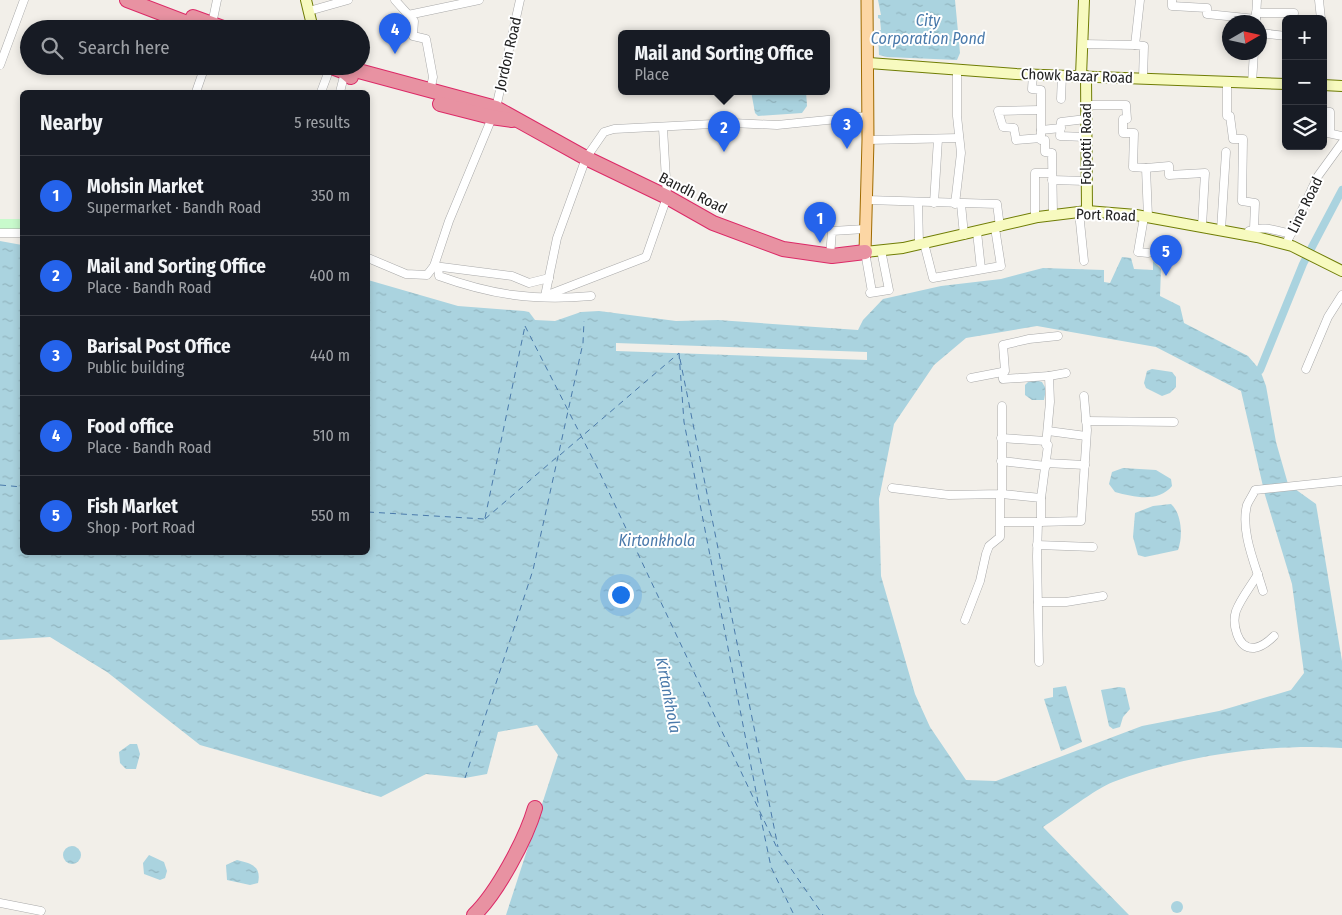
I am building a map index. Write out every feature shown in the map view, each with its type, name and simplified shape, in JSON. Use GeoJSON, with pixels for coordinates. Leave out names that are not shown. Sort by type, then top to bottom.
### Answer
{"type":"FeatureCollection","features":[{"type":"Feature","properties":{"kind":"highway"},"geometry":{"type":"LineString","coordinates":[[127,0],[189,20]]}},
{"type":"Feature","properties":{"kind":"highway"},"geometry":{"type":"LineString","coordinates":[[150,0],[194,20]]}},
{"type":"Feature","properties":{"kind":"highway","name":"Bandh Road"},"geometry":{"type":"LineString","coordinates":[[370,74],[518,121],[586,158],[667,197],[713,223],[778,246],[830,256],[865,252]]}},
{"type":"Feature","properties":{"kind":"highway","name":"Bandh Road"},"geometry":{"type":"LineString","coordinates":[[348,75],[353,80],[493,113]]}},
{"type":"Feature","properties":{"kind":"highway"},"geometry":{"type":"LineString","coordinates":[[474,915],[485,905],[514,856],[535,808]]}},
{"type":"Feature","properties":{"kind":"main road"},"geometry":{"type":"LineString","coordinates":[[306,0],[311,20]]}},
{"type":"Feature","properties":{"kind":"main road"},"geometry":{"type":"LineString","coordinates":[[865,252],[869,63],[867,0]]}},
{"type":"Feature","properties":{"kind":"main road","name":"Folpotti Road"},"geometry":{"type":"LineString","coordinates":[[1083,212],[1086,180],[1086,105],[1082,44],[1084,0]]}},
{"type":"Feature","properties":{"kind":"main road","name":"Chowk Bazar Road"},"geometry":{"type":"LineString","coordinates":[[869,63],[1033,74],[1282,84]]}},
{"type":"Feature","properties":{"kind":"main road"},"geometry":{"type":"LineString","coordinates":[[1327,85],[1342,86]]}},
{"type":"Feature","properties":{"kind":"main road","name":"Port Road"},"geometry":{"type":"LineString","coordinates":[[865,252],[922,244],[1035,218],[1083,212],[1146,217],[1244,234],[1289,245],[1342,271]]}},
{"type":"Feature","properties":{"kind":"street"},"geometry":{"type":"LineString","coordinates":[[0,65],[24,0]]}},
{"type":"Feature","properties":{"kind":"street"},"geometry":{"type":"LineString","coordinates":[[209,20],[217,0]]}},
{"type":"Feature","properties":{"kind":"street"},"geometry":{"type":"LineString","coordinates":[[309,11],[348,0]]}},
{"type":"Feature","properties":{"kind":"street"},"geometry":{"type":"LineString","coordinates":[[395,0],[414,21],[413,36],[426,39],[433,77],[430,92]]}},
{"type":"Feature","properties":{"kind":"street"},"geometry":{"type":"LineString","coordinates":[[408,14],[479,0]]}},
{"type":"Feature","properties":{"kind":"street","name":"Jordon Road"},"geometry":{"type":"LineString","coordinates":[[436,266],[449,221],[493,113],[520,0]]}},
{"type":"Feature","properties":{"kind":"street"},"geometry":{"type":"LineString","coordinates":[[1135,45],[1140,0]]}},
{"type":"Feature","properties":{"kind":"street"},"geometry":{"type":"LineString","coordinates":[[1172,0],[1172,6],[1208,8],[1207,14],[1222,15]]}},
{"type":"Feature","properties":{"kind":"street"},"geometry":{"type":"LineString","coordinates":[[1256,15],[1257,0]]}},
{"type":"Feature","properties":{"kind":"street"},"geometry":{"type":"LineString","coordinates":[[1319,0],[1321,15]]}},
{"type":"Feature","properties":{"kind":"street"},"geometry":{"type":"LineString","coordinates":[[1267,17],[1294,13],[1294,15]]}},
{"type":"Feature","properties":{"kind":"street"},"geometry":{"type":"LineString","coordinates":[[1267,34],[1282,36]]}},
{"type":"Feature","properties":{"kind":"street"},"geometry":{"type":"LineString","coordinates":[[1082,44],[1144,46],[1143,78]]}},
{"type":"Feature","properties":{"kind":"street"},"geometry":{"type":"LineString","coordinates":[[1252,82],[1253,60]]}},
{"type":"Feature","properties":{"kind":"street"},"geometry":{"type":"LineString","coordinates":[[957,70],[957,116],[960,138],[958,204],[964,235]]}},
{"type":"Feature","properties":{"kind":"street"},"geometry":{"type":"LineString","coordinates":[[1033,74],[1032,89],[1041,90],[1041,134],[1045,140],[1044,152],[1052,153],[1053,216]]}},
{"type":"Feature","properties":{"kind":"street"},"geometry":{"type":"LineString","coordinates":[[197,90],[202,75]]}},
{"type":"Feature","properties":{"kind":"street"},"geometry":{"type":"LineString","coordinates":[[322,90],[327,75]]}},
{"type":"Feature","properties":{"kind":"street"},"geometry":{"type":"LineString","coordinates":[[340,90],[344,75]]}},
{"type":"Feature","properties":{"kind":"street"},"geometry":{"type":"LineString","coordinates":[[1061,99],[1062,75]]}},
{"type":"Feature","properties":{"kind":"street"},"geometry":{"type":"LineString","coordinates":[[1227,82],[1227,116],[1230,116],[1233,139],[1243,139],[1242,201],[1254,202],[1254,229]]}},
{"type":"Feature","properties":{"kind":"street"},"geometry":{"type":"LineString","coordinates":[[1086,105],[1126,106],[1127,119],[1123,119],[1123,133],[1134,133],[1133,167],[1169,166],[1170,175],[1205,173],[1202,226]]}},
{"type":"Feature","properties":{"kind":"street"},"geometry":{"type":"LineString","coordinates":[[1040,110],[998,111],[1003,127],[1014,128],[1016,140],[1061,128]]}},
{"type":"Feature","properties":{"kind":"street"},"geometry":{"type":"LineString","coordinates":[[1327,112],[1330,112],[1327,132],[1342,136]]}},
{"type":"Feature","properties":{"kind":"street"},"geometry":{"type":"LineString","coordinates":[[545,296],[557,238],[586,158],[604,132],[614,129],[732,124],[777,125],[868,116]]}},
{"type":"Feature","properties":{"kind":"street"},"geometry":{"type":"LineString","coordinates":[[1085,137],[1060,136],[1061,122],[1086,119]]}},
{"type":"Feature","properties":{"kind":"street"},"geometry":{"type":"LineString","coordinates":[[545,296],[646,257],[667,197],[663,128]]}},
{"type":"Feature","properties":{"kind":"street"},"geometry":{"type":"LineString","coordinates":[[868,140],[960,138]]}},
{"type":"Feature","properties":{"kind":"street"},"geometry":{"type":"LineString","coordinates":[[934,202],[938,139]]}},
{"type":"Feature","properties":{"kind":"street","name":"Line Road"},"geometry":{"type":"LineString","coordinates":[[1289,245],[1291,234],[1318,176],[1342,143]]}},
{"type":"Feature","properties":{"kind":"street"},"geometry":{"type":"LineString","coordinates":[[1221,230],[1226,152]]}},
{"type":"Feature","properties":{"kind":"street"},"geometry":{"type":"LineString","coordinates":[[1146,168],[1146,217],[1138,252],[1148,254]]}},
{"type":"Feature","properties":{"kind":"street"},"geometry":{"type":"LineString","coordinates":[[1035,218],[1035,173],[1052,177],[1086,180]]}},
{"type":"Feature","properties":{"kind":"street"},"geometry":{"type":"LineString","coordinates":[[867,200],[997,204],[1001,266],[933,278],[922,244],[918,202]]}},
{"type":"Feature","properties":{"kind":"street"},"geometry":{"type":"LineString","coordinates":[[1083,212],[1084,261]]}},
{"type":"Feature","properties":{"kind":"street"},"geometry":{"type":"LineString","coordinates":[[1244,234],[1254,229],[1264,228],[1291,234]]}},
{"type":"Feature","properties":{"kind":"street"},"geometry":{"type":"LineString","coordinates":[[830,256],[832,231],[865,229]]}},
{"type":"Feature","properties":{"kind":"street"},"geometry":{"type":"LineString","coordinates":[[977,232],[981,269]]}},
{"type":"Feature","properties":{"kind":"street"},"geometry":{"type":"LineString","coordinates":[[0,233],[20,234]]}},
{"type":"Feature","properties":{"kind":"street"},"geometry":{"type":"LineString","coordinates":[[865,252],[871,293],[890,290],[881,250]]}},
{"type":"Feature","properties":{"kind":"street"},"geometry":{"type":"LineString","coordinates":[[370,259],[406,274],[427,275],[436,266]]}},
{"type":"Feature","properties":{"kind":"street"},"geometry":{"type":"LineString","coordinates":[[436,266],[512,276],[529,283],[549,278]]}},
{"type":"Feature","properties":{"kind":"street"},"geometry":{"type":"LineString","coordinates":[[436,266],[439,276],[472,288],[526,298],[591,296]]}},
{"type":"Feature","properties":{"kind":"street"},"geometry":{"type":"LineString","coordinates":[[1306,369],[1328,317],[1342,295]]}},
{"type":"Feature","properties":{"kind":"street"},"geometry":{"type":"LineString","coordinates":[[971,378],[1005,371],[1003,345],[1030,338],[1058,336]]}},
{"type":"Feature","properties":{"kind":"street"},"geometry":{"type":"LineString","coordinates":[[1002,372],[1003,379],[1066,373]]}},
{"type":"Feature","properties":{"kind":"street"},"geometry":{"type":"LineString","coordinates":[[1039,662],[1037,545],[1046,464],[1050,402],[1049,376]]}},
{"type":"Feature","properties":{"kind":"street"},"geometry":{"type":"LineString","coordinates":[[1000,522],[1081,521],[1086,436],[1084,396]]}},
{"type":"Feature","properties":{"kind":"street"},"geometry":{"type":"LineString","coordinates":[[965,620],[980,581],[986,554],[990,546],[1000,537],[1002,406]]}},
{"type":"Feature","properties":{"kind":"street"},"geometry":{"type":"LineString","coordinates":[[1086,421],[1174,422]]}},
{"type":"Feature","properties":{"kind":"street"},"geometry":{"type":"LineString","coordinates":[[1048,431],[1086,436]]}},
{"type":"Feature","properties":{"kind":"street"},"geometry":{"type":"LineString","coordinates":[[1001,438],[1046,442]]}},
{"type":"Feature","properties":{"kind":"street"},"geometry":{"type":"LineString","coordinates":[[1001,461],[1085,465]]}},
{"type":"Feature","properties":{"kind":"street"},"geometry":{"type":"LineString","coordinates":[[1263,591],[1249,543],[1246,522],[1248,504],[1255,490],[1342,481]]}},
{"type":"Feature","properties":{"kind":"street"},"geometry":{"type":"LineString","coordinates":[[892,488],[949,495],[1001,494],[1041,498]]}},
{"type":"Feature","properties":{"kind":"street"},"geometry":{"type":"LineString","coordinates":[[1037,545],[1093,548]]}},
{"type":"Feature","properties":{"kind":"street"},"geometry":{"type":"LineString","coordinates":[[1258,574],[1236,611],[1236,631],[1240,642],[1254,648],[1274,636]]}},
{"type":"Feature","properties":{"kind":"street"},"geometry":{"type":"LineString","coordinates":[[1038,602],[1066,602],[1103,596]]}},
{"type":"Feature","properties":{"kind":"street"},"geometry":{"type":"LineString","coordinates":[[0,903],[41,911]]}},
{"type":"Feature","properties":{"kind":"green space"},"geometry":{"type":"Polygon","coordinates":[[[0,219],[20,219],[20,233],[0,230],[0,219]]]}},
{"type":"Feature","properties":{"kind":"water","name":"City Corporation Pond"},"geometry":{"type":"Polygon","coordinates":[[[878,0],[955,0],[960,53],[957,60],[879,55],[878,31],[881,30],[878,15],[881,15],[878,0]]]}},
{"type":"Feature","properties":{"kind":"water"},"geometry":{"type":"Polygon","coordinates":[[[752,95],[806,95],[807,106],[802,113],[758,116],[755,113],[752,95]]]}},
{"type":"Feature","properties":{"kind":"water","name":"Kirtonkhola"},"geometry":{"type":"Polygon","coordinates":[[[0,241],[20,245],[20,555],[370,555],[370,281],[458,306],[529,312],[535,320],[555,321],[581,312],[599,311],[676,321],[718,320],[858,330],[863,320],[883,299],[941,286],[1001,279],[1043,268],[1104,270],[1104,282],[1110,283],[1122,257],[1131,258],[1134,269],[1153,270],[1153,261],[1161,269],[1160,296],[1180,306],[1184,323],[1248,356],[1260,370],[1266,386],[1276,442],[1288,484],[1316,504],[1342,661],[1342,748],[1314,747],[1256,750],[1196,758],[1167,765],[1106,785],[1043,827],[1129,915],[506,915],[558,755],[537,725],[498,732],[487,774],[465,778],[426,774],[381,797],[200,745],[107,672],[50,637],[0,640],[0,241]],[[1037,326],[966,338],[934,365],[894,424],[879,499],[881,576],[915,694],[930,727],[966,780],[996,781],[1142,726],[1219,711],[1291,690],[1304,673],[1292,584],[1265,495],[1241,391],[1156,347],[1037,326]]]}},
{"type":"Feature","properties":{"kind":"water"},"geometry":{"type":"Polygon","coordinates":[[[1152,369],[1172,372],[1176,377],[1176,387],[1170,393],[1162,396],[1146,388],[1144,383],[1147,371],[1152,369]]]}},
{"type":"Feature","properties":{"kind":"water"},"geometry":{"type":"Polygon","coordinates":[[[1031,379],[1042,382],[1046,389],[1044,400],[1032,400],[1025,395],[1025,385],[1031,379]]]}},
{"type":"Feature","properties":{"kind":"water"},"geometry":{"type":"Polygon","coordinates":[[[1123,468],[1156,470],[1171,479],[1172,486],[1160,495],[1153,497],[1130,496],[1115,492],[1109,484],[1112,472],[1123,468]]]}},
{"type":"Feature","properties":{"kind":"water"},"geometry":{"type":"Polygon","coordinates":[[[1171,504],[1175,508],[1180,526],[1181,539],[1178,550],[1145,557],[1138,555],[1133,537],[1135,513],[1153,506],[1171,504]]]}},
{"type":"Feature","properties":{"kind":"water"},"geometry":{"type":"Polygon","coordinates":[[[1066,686],[1082,742],[1061,751],[1044,699],[1053,697],[1053,688],[1066,686]]]}},
{"type":"Feature","properties":{"kind":"water"},"geometry":{"type":"Polygon","coordinates":[[[1125,688],[1130,709],[1123,717],[1120,727],[1113,729],[1109,726],[1101,690],[1125,688]]]}},
{"type":"Feature","properties":{"kind":"water"},"geometry":{"type":"Polygon","coordinates":[[[130,744],[137,744],[140,754],[136,769],[126,769],[120,763],[119,752],[130,744]]]}},
{"type":"Feature","properties":{"kind":"water"},"geometry":{"type":"Polygon","coordinates":[[[72,846],[78,849],[81,855],[78,861],[72,864],[66,861],[63,855],[66,849],[72,846]]]}},
{"type":"Feature","properties":{"kind":"water"},"geometry":{"type":"Polygon","coordinates":[[[149,855],[164,862],[167,871],[165,878],[160,880],[144,874],[143,863],[149,855]]]}},
{"type":"Feature","properties":{"kind":"water"},"geometry":{"type":"Polygon","coordinates":[[[237,860],[250,864],[257,869],[258,883],[250,885],[227,880],[226,865],[237,860]]]}},
{"type":"Feature","properties":{"kind":"water"},"geometry":{"type":"Polygon","coordinates":[[[1179,901],[1182,902],[1182,912],[1175,913],[1172,912],[1171,905],[1172,902],[1179,901]]]}},
{"type":"Feature","properties":{"kind":"pier"},"geometry":{"type":"Polygon","coordinates":[[[616,343],[867,352],[867,360],[616,351],[616,343]]]}},
{"type":"Feature","properties":{"kind":"waterway"},"geometry":{"type":"LineString","coordinates":[[1260,370],[1303,264],[1342,190]]}},
{"type":"Feature","properties":{"kind":"ferry route"},"geometry":{"type":"LineString","coordinates":[[465,778],[533,570],[583,343],[584,321]]}},
{"type":"Feature","properties":{"kind":"ferry route"},"geometry":{"type":"LineString","coordinates":[[525,326],[597,467],[778,850],[823,915]]}},
{"type":"Feature","properties":{"kind":"ferry route"},"geometry":{"type":"LineString","coordinates":[[485,518],[525,326]]}},
{"type":"Feature","properties":{"kind":"ferry route"},"geometry":{"type":"LineString","coordinates":[[679,353],[684,422],[759,807]]}},
{"type":"Feature","properties":{"kind":"ferry route"},"geometry":{"type":"LineString","coordinates":[[560,455],[679,353]]}},
{"type":"Feature","properties":{"kind":"ferry route"},"geometry":{"type":"LineString","coordinates":[[680,359],[778,847]]}},
{"type":"Feature","properties":{"kind":"ferry route"},"geometry":{"type":"LineString","coordinates":[[485,519],[557,457]]}},
{"type":"Feature","properties":{"kind":"ferry route"},"geometry":{"type":"LineString","coordinates":[[0,485],[20,487]]}},
{"type":"Feature","properties":{"kind":"ferry route"},"geometry":{"type":"LineString","coordinates":[[370,512],[484,519]]}},
{"type":"Feature","properties":{"kind":"ferry route"},"geometry":{"type":"LineString","coordinates":[[760,814],[771,867],[794,915]]}},
{"type":"Feature","properties":{"kind":"place","name":"Food office"},"geometry":{"type":"Point","coordinates":[395,54]}},
{"type":"Feature","properties":{"kind":"place","name":"Barisal Post Office"},"geometry":{"type":"Point","coordinates":[847,149]}},
{"type":"Feature","properties":{"kind":"place","name":"Mail and Sorting Office"},"geometry":{"type":"Point","coordinates":[724,152]}},
{"type":"Feature","properties":{"kind":"place","name":"Mohsin Market"},"geometry":{"type":"Point","coordinates":[820,243]}},
{"type":"Feature","properties":{"kind":"place","name":"Fish Market"},"geometry":{"type":"Point","coordinates":[1166,276]}},
{"type":"Feature","properties":{"kind":"water label","name":"Kirtankhola"},"geometry":{"type":"Point","coordinates":[669,695]}}]}
